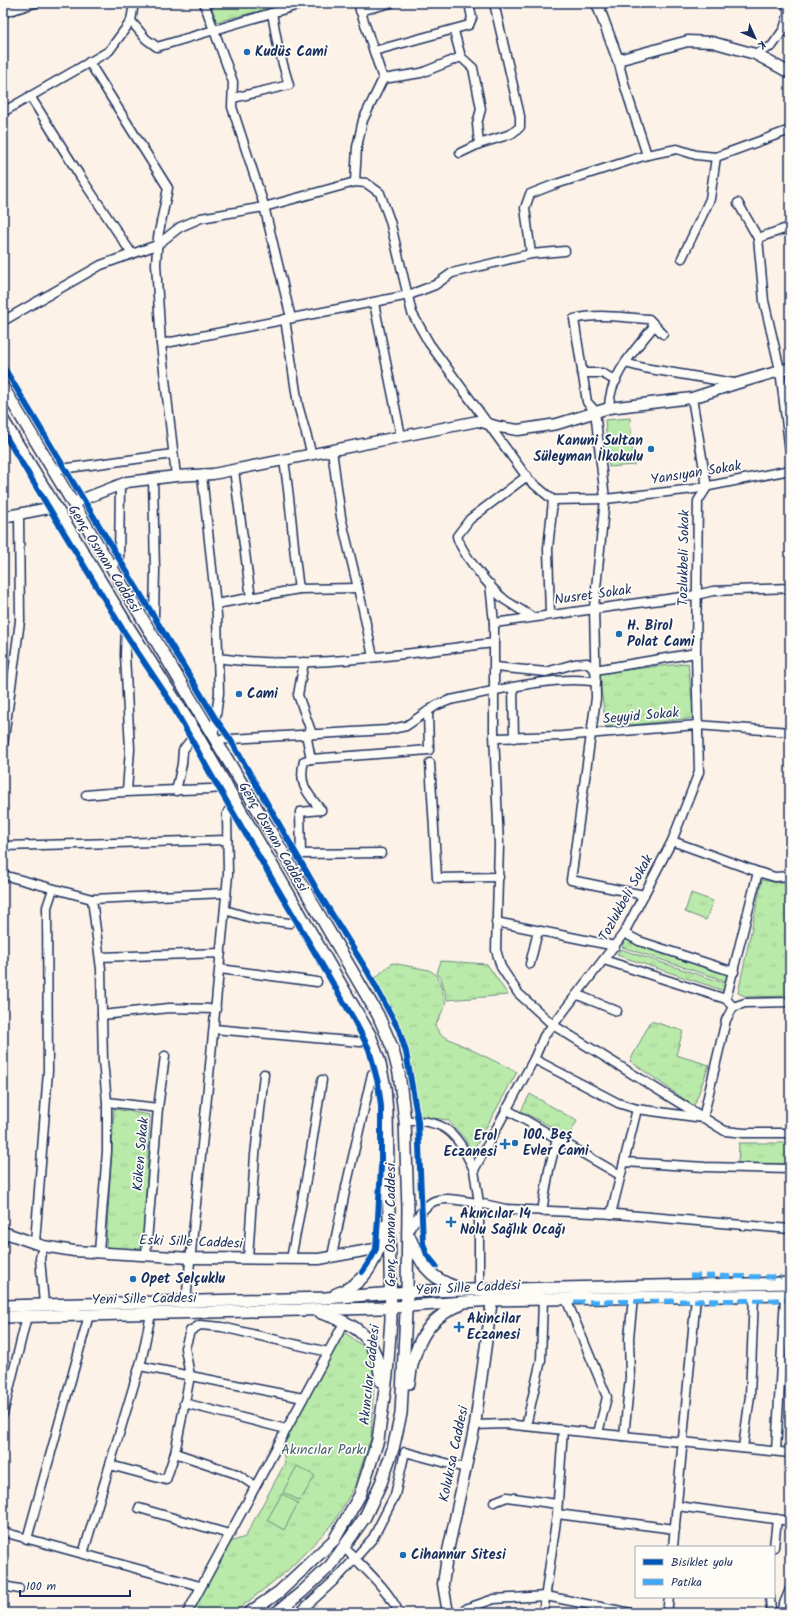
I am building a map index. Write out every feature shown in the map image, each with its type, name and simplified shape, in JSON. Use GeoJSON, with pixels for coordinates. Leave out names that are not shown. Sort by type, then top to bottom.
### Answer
{"type":"FeatureCollection","features":[{"type":"Feature","properties":{"kind":"main road","name":"Genç Osman Caddesi"},"geometry":{"type":"LineString","coordinates":[[3,387],[378,1015],[392,1047],[399,1074],[405,1121],[407,1232],[406,1307]]}},
{"type":"Feature","properties":{"kind":"main road","name":"Genç Osman Caddesi"},"geometry":{"type":"LineString","coordinates":[[3,420],[54,507],[196,733],[370,1035],[379,1060],[385,1087],[387,1114],[391,1308]]}},
{"type":"Feature","properties":{"kind":"main road"},"geometry":{"type":"LineString","coordinates":[[325,1298],[343,1292],[366,1274],[375,1261],[380,1248],[388,1210]]}},
{"type":"Feature","properties":{"kind":"main road"},"geometry":{"type":"LineString","coordinates":[[407,1232],[416,1254],[428,1272],[443,1283],[466,1290]]}},
{"type":"Feature","properties":{"kind":"main road","name":"Yeni Sille Caddesi"},"geometry":{"type":"LineString","coordinates":[[3,1306],[325,1298],[407,1292],[479,1289],[790,1283]]}},
{"type":"Feature","properties":{"kind":"main road","name":"Yeni Sille Caddesi"},"geometry":{"type":"LineString","coordinates":[[3,1317],[391,1308],[492,1300],[788,1295]]}},
{"type":"Feature","properties":{"kind":"main road"},"geometry":{"type":"LineString","coordinates":[[276,1613],[323,1573],[365,1517],[381,1483],[393,1449],[401,1414],[406,1400],[414,1353],[423,1334],[441,1315],[452,1308],[472,1301]]}},
{"type":"Feature","properties":{"kind":"main road"},"geometry":{"type":"LineString","coordinates":[[401,1414],[406,1307]]}},
{"type":"Feature","properties":{"kind":"main road","name":"Akıncılar Caddesi"},"geometry":{"type":"LineString","coordinates":[[249,1613],[291,1581],[334,1540],[360,1495],[378,1440],[383,1402],[391,1308]]}},
{"type":"Feature","properties":{"kind":"main road"},"geometry":{"type":"LineString","coordinates":[[313,1310],[345,1320],[364,1335],[374,1350],[379,1366],[383,1402]]}},
{"type":"Feature","properties":{"kind":"street"},"geometry":{"type":"LineString","coordinates":[[3,13],[35,3]]}},
{"type":"Feature","properties":{"kind":"street"},"geometry":{"type":"LineString","coordinates":[[3,112],[109,51],[131,21],[134,3]]}},
{"type":"Feature","properties":{"kind":"street"},"geometry":{"type":"LineString","coordinates":[[204,3],[213,31],[233,82],[232,107],[264,206],[288,319],[298,405],[312,455]]}},
{"type":"Feature","properties":{"kind":"street"},"geometry":{"type":"LineString","coordinates":[[131,21],[146,38],[157,47],[305,3]]}},
{"type":"Feature","properties":{"kind":"street"},"geometry":{"type":"LineString","coordinates":[[355,182],[357,147],[363,120],[383,79],[359,7],[391,3]]}},
{"type":"Feature","properties":{"kind":"street"},"geometry":{"type":"LineString","coordinates":[[374,52],[469,25],[472,18],[469,3]]}},
{"type":"Feature","properties":{"kind":"street"},"geometry":{"type":"LineString","coordinates":[[460,153],[479,144],[511,134],[520,127],[520,116],[494,3]]}},
{"type":"Feature","properties":{"kind":"street"},"geometry":{"type":"LineString","coordinates":[[597,3],[618,60],[647,155]]}},
{"type":"Feature","properties":{"kind":"street"},"geometry":{"type":"LineString","coordinates":[[755,54],[772,46],[784,29],[790,12],[787,3]]}},
{"type":"Feature","properties":{"kind":"street"},"geometry":{"type":"LineString","coordinates":[[233,98],[289,85],[278,47],[272,13]]}},
{"type":"Feature","properties":{"kind":"street"},"geometry":{"type":"LineString","coordinates":[[454,30],[461,57],[473,68],[481,109],[477,124],[479,144]]}},
{"type":"Feature","properties":{"kind":"street"},"geometry":{"type":"LineString","coordinates":[[618,60],[688,41],[712,42],[755,54],[790,73]]}},
{"type":"Feature","properties":{"kind":"street"},"geometry":{"type":"LineString","coordinates":[[383,79],[421,73],[461,57]]}},
{"type":"Feature","properties":{"kind":"street"},"geometry":{"type":"LineString","coordinates":[[89,62],[168,188],[157,245],[156,264],[161,344],[176,476]]}},
{"type":"Feature","properties":{"kind":"street"},"geometry":{"type":"LineString","coordinates":[[30,96],[80,176],[132,254]]}},
{"type":"Feature","properties":{"kind":"street"},"geometry":{"type":"LineString","coordinates":[[531,254],[525,208],[530,194],[553,185],[647,155],[677,149],[696,155],[716,157],[790,130]]}},
{"type":"Feature","properties":{"kind":"street"},"geometry":{"type":"LineString","coordinates":[[682,258],[710,199],[713,169],[716,157]]}},
{"type":"Feature","properties":{"kind":"street"},"geometry":{"type":"LineString","coordinates":[[3,321],[101,265],[157,245],[180,227],[201,218],[264,206],[355,182],[366,183],[380,193],[390,221],[409,295],[412,313],[429,343],[527,476],[553,500],[548,549],[550,614]]}},
{"type":"Feature","properties":{"kind":"street"},"geometry":{"type":"LineString","coordinates":[[738,203],[758,238],[764,301],[785,369],[790,452]]}},
{"type":"Feature","properties":{"kind":"street"},"geometry":{"type":"LineString","coordinates":[[758,238],[790,227]]}},
{"type":"Feature","properties":{"kind":"street"},"geometry":{"type":"LineString","coordinates":[[161,344],[288,319],[325,310],[374,303],[409,295],[435,285],[452,273],[531,254],[565,251]]}},
{"type":"Feature","properties":{"kind":"street"},"geometry":{"type":"LineString","coordinates":[[374,303],[401,436]]}},
{"type":"Feature","properties":{"kind":"street"},"geometry":{"type":"LineString","coordinates":[[644,895],[571,880],[593,733],[596,698],[594,608],[605,499],[595,411],[587,402],[574,319],[585,316],[615,315],[649,319],[663,334]]}},
{"type":"Feature","properties":{"kind":"street"},"geometry":{"type":"LineString","coordinates":[[609,408],[609,395],[625,363],[654,326]]}},
{"type":"Feature","properties":{"kind":"street"},"geometry":{"type":"LineString","coordinates":[[625,363],[644,368],[735,384]]}},
{"type":"Feature","properties":{"kind":"street"},"geometry":{"type":"LineString","coordinates":[[73,503],[120,485],[153,479],[202,475],[234,470],[478,421],[518,430],[557,424],[595,411],[609,408],[692,398],[785,369]]}},
{"type":"Feature","properties":{"kind":"street"},"geometry":{"type":"LineString","coordinates":[[582,373],[602,373],[616,381]]}},
{"type":"Feature","properties":{"kind":"street"},"geometry":{"type":"LineString","coordinates":[[692,398],[707,486]]}},
{"type":"Feature","properties":{"kind":"street"},"geometry":{"type":"LineString","coordinates":[[332,450],[341,517],[358,588],[372,657]]}},
{"type":"Feature","properties":{"kind":"street"},"geometry":{"type":"LineString","coordinates":[[53,470],[173,454]]}},
{"type":"Feature","properties":{"kind":"street"},"geometry":{"type":"LineString","coordinates":[[284,461],[289,492],[292,536],[299,589]]}},
{"type":"Feature","properties":{"kind":"street"},"geometry":{"type":"LineString","coordinates":[[234,470],[251,598]]}},
{"type":"Feature","properties":{"kind":"street","name":"Yansıyan Sokak"},"geometry":{"type":"LineString","coordinates":[[553,500],[605,499],[707,486],[790,470]]}},
{"type":"Feature","properties":{"kind":"street"},"geometry":{"type":"LineString","coordinates":[[202,475],[216,604],[219,694],[214,739],[387,730],[406,726],[437,705],[450,700],[494,691],[581,679],[596,682]]}},
{"type":"Feature","properties":{"kind":"street"},"geometry":{"type":"LineString","coordinates":[[527,476],[470,519],[457,536],[459,545],[504,600],[532,617]]}},
{"type":"Feature","properties":{"kind":"street"},"geometry":{"type":"LineString","coordinates":[[153,479],[155,571],[154,617]]}},
{"type":"Feature","properties":{"kind":"street"},"geometry":{"type":"LineString","coordinates":[[111,566],[119,560],[120,485]]}},
{"type":"Feature","properties":{"kind":"street","name":"Tozlukbeli Sokak"},"geometry":{"type":"LineString","coordinates":[[474,1170],[534,1059],[544,1036],[578,995],[624,933],[672,841],[699,772],[696,653],[698,501],[707,486]]}},
{"type":"Feature","properties":{"kind":"street"},"geometry":{"type":"LineString","coordinates":[[3,517],[54,507]]}},
{"type":"Feature","properties":{"kind":"street"},"geometry":{"type":"LineString","coordinates":[[3,745],[20,621],[19,514]]}},
{"type":"Feature","properties":{"kind":"street"},"geometry":{"type":"LineString","coordinates":[[490,584],[494,622],[494,738],[499,877],[496,950],[501,967],[518,993],[553,1025],[725,1131],[744,1134],[790,1133]]}},
{"type":"Feature","properties":{"kind":"street"},"geometry":{"type":"LineString","coordinates":[[216,604],[299,589],[358,588]]}},
{"type":"Feature","properties":{"kind":"street","name":"Nusret Sokak"},"geometry":{"type":"LineString","coordinates":[[494,622],[696,595],[713,591],[790,588]]}},
{"type":"Feature","properties":{"kind":"street"},"geometry":{"type":"LineString","coordinates":[[126,623],[125,655],[130,749],[127,791]]}},
{"type":"Feature","properties":{"kind":"street"},"geometry":{"type":"LineString","coordinates":[[218,658],[238,661],[304,662],[372,657],[494,643]]}},
{"type":"Feature","properties":{"kind":"street"},"geometry":{"type":"LineString","coordinates":[[595,670],[696,653]]}},
{"type":"Feature","properties":{"kind":"street"},"geometry":{"type":"LineString","coordinates":[[304,662],[298,695],[309,734],[311,759]]}},
{"type":"Feature","properties":{"kind":"street"},"geometry":{"type":"LineString","coordinates":[[495,667],[546,672],[574,664],[587,663],[595,670]]}},
{"type":"Feature","properties":{"kind":"street"},"geometry":{"type":"LineString","coordinates":[[513,688],[514,738]]}},
{"type":"Feature","properties":{"kind":"street"},"geometry":{"type":"LineString","coordinates":[[381,852],[301,854],[300,812],[321,810],[304,789],[301,771],[304,761],[311,759],[429,750],[428,711]]}},
{"type":"Feature","properties":{"kind":"street","name":"Seyyid Sokak"},"geometry":{"type":"LineString","coordinates":[[494,738],[593,733],[697,725],[790,732]]}},
{"type":"Feature","properties":{"kind":"street"},"geometry":{"type":"LineString","coordinates":[[176,792],[182,764],[183,750],[196,733]]}},
{"type":"Feature","properties":{"kind":"street"},"geometry":{"type":"LineString","coordinates":[[430,763],[437,878],[499,877]]}},
{"type":"Feature","properties":{"kind":"street"},"geometry":{"type":"LineString","coordinates":[[86,795],[127,791],[176,792],[227,788]]}},
{"type":"Feature","properties":{"kind":"street"},"geometry":{"type":"LineString","coordinates":[[186,1301],[220,969],[228,875],[227,814],[234,800]]}},
{"type":"Feature","properties":{"kind":"street"},"geometry":{"type":"LineString","coordinates":[[3,846],[227,840]]}},
{"type":"Feature","properties":{"kind":"street"},"geometry":{"type":"LineString","coordinates":[[672,841],[758,872],[775,877],[790,876]]}},
{"type":"Feature","properties":{"kind":"street"},"geometry":{"type":"LineString","coordinates":[[726,999],[758,872]]}},
{"type":"Feature","properties":{"kind":"street"},"geometry":{"type":"LineString","coordinates":[[3,875],[92,899],[226,893]]}},
{"type":"Feature","properties":{"kind":"street"},"geometry":{"type":"LineString","coordinates":[[44,1304],[39,1244],[48,1071],[47,907],[53,889]]}},
{"type":"Feature","properties":{"kind":"street"},"geometry":{"type":"LineString","coordinates":[[92,899],[100,957],[103,1061],[107,1102],[107,1151],[99,1252]]}},
{"type":"Feature","properties":{"kind":"street"},"geometry":{"type":"LineString","coordinates":[[225,910],[255,919],[290,923]]}},
{"type":"Feature","properties":{"kind":"street"},"geometry":{"type":"LineString","coordinates":[[496,922],[615,946]]}},
{"type":"Feature","properties":{"kind":"street"},"geometry":{"type":"LineString","coordinates":[[530,964],[538,931]]}},
{"type":"Feature","properties":{"kind":"street"},"geometry":{"type":"LineString","coordinates":[[624,933],[639,941],[734,972]]}},
{"type":"Feature","properties":{"kind":"street"},"geometry":{"type":"LineString","coordinates":[[100,957],[221,953]]}},
{"type":"Feature","properties":{"kind":"street"},"geometry":{"type":"LineString","coordinates":[[604,960],[726,999],[733,1007]]}},
{"type":"Feature","properties":{"kind":"street"},"geometry":{"type":"LineString","coordinates":[[220,969],[317,982]]}},
{"type":"Feature","properties":{"kind":"street"},"geometry":{"type":"LineString","coordinates":[[578,995],[617,1011]]}},
{"type":"Feature","properties":{"kind":"street"},"geometry":{"type":"LineString","coordinates":[[703,1118],[726,1020],[733,1007],[745,1003],[790,1002]]}},
{"type":"Feature","properties":{"kind":"street"},"geometry":{"type":"LineString","coordinates":[[102,1015],[169,1008],[216,1009]]}},
{"type":"Feature","properties":{"kind":"street"},"geometry":{"type":"LineString","coordinates":[[214,1029],[360,1042]]}},
{"type":"Feature","properties":{"kind":"street","name":"Köken Sokak"},"geometry":{"type":"LineString","coordinates":[[146,1254],[158,1108],[165,1056]]}},
{"type":"Feature","properties":{"kind":"street"},"geometry":{"type":"LineString","coordinates":[[534,1059],[618,1103],[637,1110],[703,1118]]}},
{"type":"Feature","properties":{"kind":"street"},"geometry":{"type":"LineString","coordinates":[[248,1258],[255,1155],[264,1074]]}},
{"type":"Feature","properties":{"kind":"street"},"geometry":{"type":"LineString","coordinates":[[332,1256],[372,1074]]}},
{"type":"Feature","properties":{"kind":"street"},"geometry":{"type":"LineString","coordinates":[[292,1259],[322,1080]]}},
{"type":"Feature","properties":{"kind":"street"},"geometry":{"type":"LineString","coordinates":[[107,1102],[158,1108]]}},
{"type":"Feature","properties":{"kind":"street"},"geometry":{"type":"LineString","coordinates":[[506,1109],[620,1176]]}},
{"type":"Feature","properties":{"kind":"street"},"geometry":{"type":"LineString","coordinates":[[611,1214],[618,1191],[620,1176],[637,1110]]}},
{"type":"Feature","properties":{"kind":"street"},"geometry":{"type":"LineString","coordinates":[[405,1121],[430,1122],[445,1128],[462,1144],[474,1170],[479,1203],[479,1289]]}},
{"type":"Feature","properties":{"kind":"street"},"geometry":{"type":"LineString","coordinates":[[542,1211],[549,1170],[557,1138]]}},
{"type":"Feature","properties":{"kind":"street"},"geometry":{"type":"LineString","coordinates":[[624,1162],[705,1167],[790,1169]]}},
{"type":"Feature","properties":{"kind":"street"},"geometry":{"type":"LineString","coordinates":[[407,1232],[431,1201],[443,1198],[479,1203],[506,1209],[611,1214],[790,1229]]}},
{"type":"Feature","properties":{"kind":"street","name":"Eski Sille Caddesi"},"geometry":{"type":"LineString","coordinates":[[3,1235],[74,1251],[146,1254],[190,1258],[319,1259],[380,1248]]}},
{"type":"Feature","properties":{"kind":"street"},"geometry":{"type":"LineString","coordinates":[[776,1452],[788,1295]]}},
{"type":"Feature","properties":{"kind":"street"},"geometry":{"type":"LineString","coordinates":[[743,1448],[750,1396],[754,1296]]}},
{"type":"Feature","properties":{"kind":"street"},"geometry":{"type":"LineString","coordinates":[[673,1546],[696,1297]]}},
{"type":"Feature","properties":{"kind":"street"},"geometry":{"type":"LineString","coordinates":[[624,1436],[630,1377],[629,1338],[633,1298]]}},
{"type":"Feature","properties":{"kind":"street"},"geometry":{"type":"LineString","coordinates":[[526,1426],[540,1360],[543,1299]]}},
{"type":"Feature","properties":{"kind":"street"},"geometry":{"type":"LineString","coordinates":[[566,1299],[607,1397],[598,1433]]}},
{"type":"Feature","properties":{"kind":"street","name":"Kolukısa Caddesi"},"geometry":{"type":"LineString","coordinates":[[448,1613],[443,1584],[448,1551],[475,1425],[492,1300]]}},
{"type":"Feature","properties":{"kind":"street"},"geometry":{"type":"LineString","coordinates":[[83,1554],[140,1366],[151,1314]]}},
{"type":"Feature","properties":{"kind":"street"},"geometry":{"type":"LineString","coordinates":[[27,1539],[89,1315]]}},
{"type":"Feature","properties":{"kind":"street"},"geometry":{"type":"LineString","coordinates":[[3,1414],[28,1316]]}},
{"type":"Feature","properties":{"kind":"street"},"geometry":{"type":"LineString","coordinates":[[187,1613],[200,1586],[345,1320]]}},
{"type":"Feature","properties":{"kind":"street"},"geometry":{"type":"LineString","coordinates":[[110,1465],[166,1480],[175,1453],[190,1376],[185,1348],[190,1331],[200,1325],[222,1327],[328,1352]]}},
{"type":"Feature","properties":{"kind":"street"},"geometry":{"type":"LineString","coordinates":[[140,1366],[303,1398]]}},
{"type":"Feature","properties":{"kind":"street"},"geometry":{"type":"LineString","coordinates":[[184,1402],[286,1428]]}},
{"type":"Feature","properties":{"kind":"street"},"geometry":{"type":"LineString","coordinates":[[475,1425],[506,1424],[790,1453]]}},
{"type":"Feature","properties":{"kind":"street"},"geometry":{"type":"LineString","coordinates":[[543,1613],[557,1514],[563,1430]]}},
{"type":"Feature","properties":{"kind":"street"},"geometry":{"type":"LineString","coordinates":[[299,1613],[356,1559],[373,1538],[395,1495],[406,1452],[465,1468]]}},
{"type":"Feature","properties":{"kind":"street"},"geometry":{"type":"LineString","coordinates":[[175,1453],[237,1474],[255,1486]]}},
{"type":"Feature","properties":{"kind":"street"},"geometry":{"type":"LineString","coordinates":[[494,1502],[508,1497],[558,1504]]}},
{"type":"Feature","properties":{"kind":"street"},"geometry":{"type":"LineString","coordinates":[[677,1506],[790,1521]]}},
{"type":"Feature","properties":{"kind":"street"},"geometry":{"type":"LineString","coordinates":[[139,1508],[229,1534]]}},
{"type":"Feature","properties":{"kind":"street"},"geometry":{"type":"LineString","coordinates":[[557,1514],[675,1529]]}},
{"type":"Feature","properties":{"kind":"street"},"geometry":{"type":"LineString","coordinates":[[774,1546],[777,1519]]}},
{"type":"Feature","properties":{"kind":"street"},"geometry":{"type":"LineString","coordinates":[[3,1532],[200,1586]]}},
{"type":"Feature","properties":{"kind":"street"},"geometry":{"type":"LineString","coordinates":[[344,1547],[394,1600],[399,1613]]}},
{"type":"Feature","properties":{"kind":"street"},"geometry":{"type":"LineString","coordinates":[[3,1586],[19,1589]]}},
{"type":"Feature","properties":{"kind":"street"},"geometry":{"type":"LineString","coordinates":[[780,1613],[790,1589]]}},
{"type":"Feature","properties":{"kind":"street"},"geometry":{"type":"LineString","coordinates":[[460,1613],[468,1608],[494,1599],[546,1596],[631,1613]]}},
{"type":"Feature","properties":{"kind":"street"},"geometry":{"type":"LineString","coordinates":[[667,1613],[669,1598]]}},
{"type":"Feature","properties":{"kind":"street"},"geometry":{"type":"LineString","coordinates":[[770,1598],[771,1613]]}},
{"type":"Feature","properties":{"kind":"green space"},"geometry":{"type":"Polygon","coordinates":[[[211,3],[265,3],[267,9],[216,22],[211,3]]]}},
{"type":"Feature","properties":{"kind":"green space"},"geometry":{"type":"Polygon","coordinates":[[[630,418],[634,465],[609,467],[605,420],[630,418]]]}},
{"type":"Feature","properties":{"kind":"green space"},"geometry":{"type":"Polygon","coordinates":[[[688,663],[694,718],[606,728],[599,673],[688,663]]]}},
{"type":"Feature","properties":{"kind":"green space"},"geometry":{"type":"Polygon","coordinates":[[[762,880],[790,885],[790,996],[747,997],[738,993],[762,880]]]}},
{"type":"Feature","properties":{"kind":"green space"},"geometry":{"type":"Polygon","coordinates":[[[691,893],[713,901],[706,920],[685,912],[691,893]]]}},
{"type":"Feature","properties":{"kind":"green space"},"geometry":{"type":"Polygon","coordinates":[[[625,939],[731,974],[729,982],[622,947],[625,939]]]}},
{"type":"Feature","properties":{"kind":"green space"},"geometry":{"type":"Polygon","coordinates":[[[620,949],[727,984],[725,991],[617,955],[620,949]]]}},
{"type":"Feature","properties":{"kind":"green space"},"geometry":{"type":"Polygon","coordinates":[[[441,961],[487,964],[508,995],[447,1000],[441,977],[437,973],[441,961]]]}},
{"type":"Feature","properties":{"kind":"green space"},"geometry":{"type":"Polygon","coordinates":[[[392,963],[429,970],[438,976],[446,1004],[435,1026],[441,1035],[517,1072],[472,1153],[465,1139],[448,1120],[419,1116],[407,1043],[374,979],[392,963]]]}},
{"type":"Feature","properties":{"kind":"green space"},"geometry":{"type":"Polygon","coordinates":[[[651,1021],[683,1031],[676,1055],[709,1065],[694,1106],[630,1061],[651,1021]]]}},
{"type":"Feature","properties":{"kind":"green space"},"geometry":{"type":"Polygon","coordinates":[[[530,1094],[577,1121],[569,1136],[521,1111],[530,1094]]]}},
{"type":"Feature","properties":{"kind":"green space"},"geometry":{"type":"Polygon","coordinates":[[[114,1109],[150,1115],[143,1251],[106,1248],[114,1109]]]}},
{"type":"Feature","properties":{"kind":"green space"},"geometry":{"type":"Polygon","coordinates":[[[739,1143],[788,1143],[789,1164],[738,1163],[739,1143]]]}},
{"type":"Feature","properties":{"kind":"green space","name":"Akıncılar Parkı"},"geometry":{"type":"Polygon","coordinates":[[[344,1332],[364,1347],[372,1362],[374,1381],[371,1438],[354,1488],[333,1524],[288,1570],[240,1608],[230,1613],[190,1613],[227,1543],[245,1537],[285,1463],[282,1445],[344,1332]]]}},
{"type":"Feature","properties":{"kind":"green space"},"geometry":{"type":"Polygon","coordinates":[[[297,1466],[315,1476],[300,1501],[283,1492],[297,1466]]]}},
{"type":"Feature","properties":{"kind":"green space"},"geometry":{"type":"Polygon","coordinates":[[[282,1494],[298,1503],[284,1530],[267,1520],[282,1494]]]}},
{"type":"Feature","properties":{"kind":"marked path"},"geometry":{"type":"LineString","coordinates":[[690,1276],[781,1277]]}},
{"type":"Feature","properties":{"kind":"marked path"},"geometry":{"type":"LineString","coordinates":[[574,1302],[790,1300]]}},
{"type":"Feature","properties":{"kind":"cycle path"},"geometry":{"type":"LineString","coordinates":[[3,366],[215,718],[230,739],[317,890],[369,974],[399,1030],[406,1052],[418,1121],[423,1243],[427,1255],[436,1266]]}},
{"type":"Feature","properties":{"kind":"cycle path"},"geometry":{"type":"LineString","coordinates":[[3,432],[126,635],[170,701],[210,773],[353,1018],[369,1049],[378,1083],[381,1106],[381,1167],[376,1249],[362,1272]]}},
{"type":"Feature","properties":{"kind":"place","name":"Kudüs Cami"},"geometry":{"type":"Point","coordinates":[247,52]}},
{"type":"Feature","properties":{"kind":"place","name":"Kanuni Sultan Süleyman İlkokulu"},"geometry":{"type":"Point","coordinates":[651,449]}},
{"type":"Feature","properties":{"kind":"place","name":"H. Birol Polat Cami"},"geometry":{"type":"Point","coordinates":[619,634]}},
{"type":"Feature","properties":{"kind":"place","name":"Cami"},"geometry":{"type":"Point","coordinates":[239,694]}},
{"type":"Feature","properties":{"kind":"place","name":"100. Beş Evler Cami"},"geometry":{"type":"Point","coordinates":[515,1143]}},
{"type":"Feature","properties":{"kind":"place","name":"Erol Eczanesi"},"geometry":{"type":"Point","coordinates":[505,1144]}},
{"type":"Feature","properties":{"kind":"place","name":"Akıncılar 14 Nolu Sağlık Ocağı"},"geometry":{"type":"Point","coordinates":[451,1222]}},
{"type":"Feature","properties":{"kind":"place","name":"Opet Selçuklu"},"geometry":{"type":"Point","coordinates":[133,1279]}},
{"type":"Feature","properties":{"kind":"place","name":"Akincilar Eczanesi"},"geometry":{"type":"Point","coordinates":[459,1327]}},
{"type":"Feature","properties":{"kind":"place","name":"Cihannur Sitesi"},"geometry":{"type":"Point","coordinates":[403,1555]}}]}
